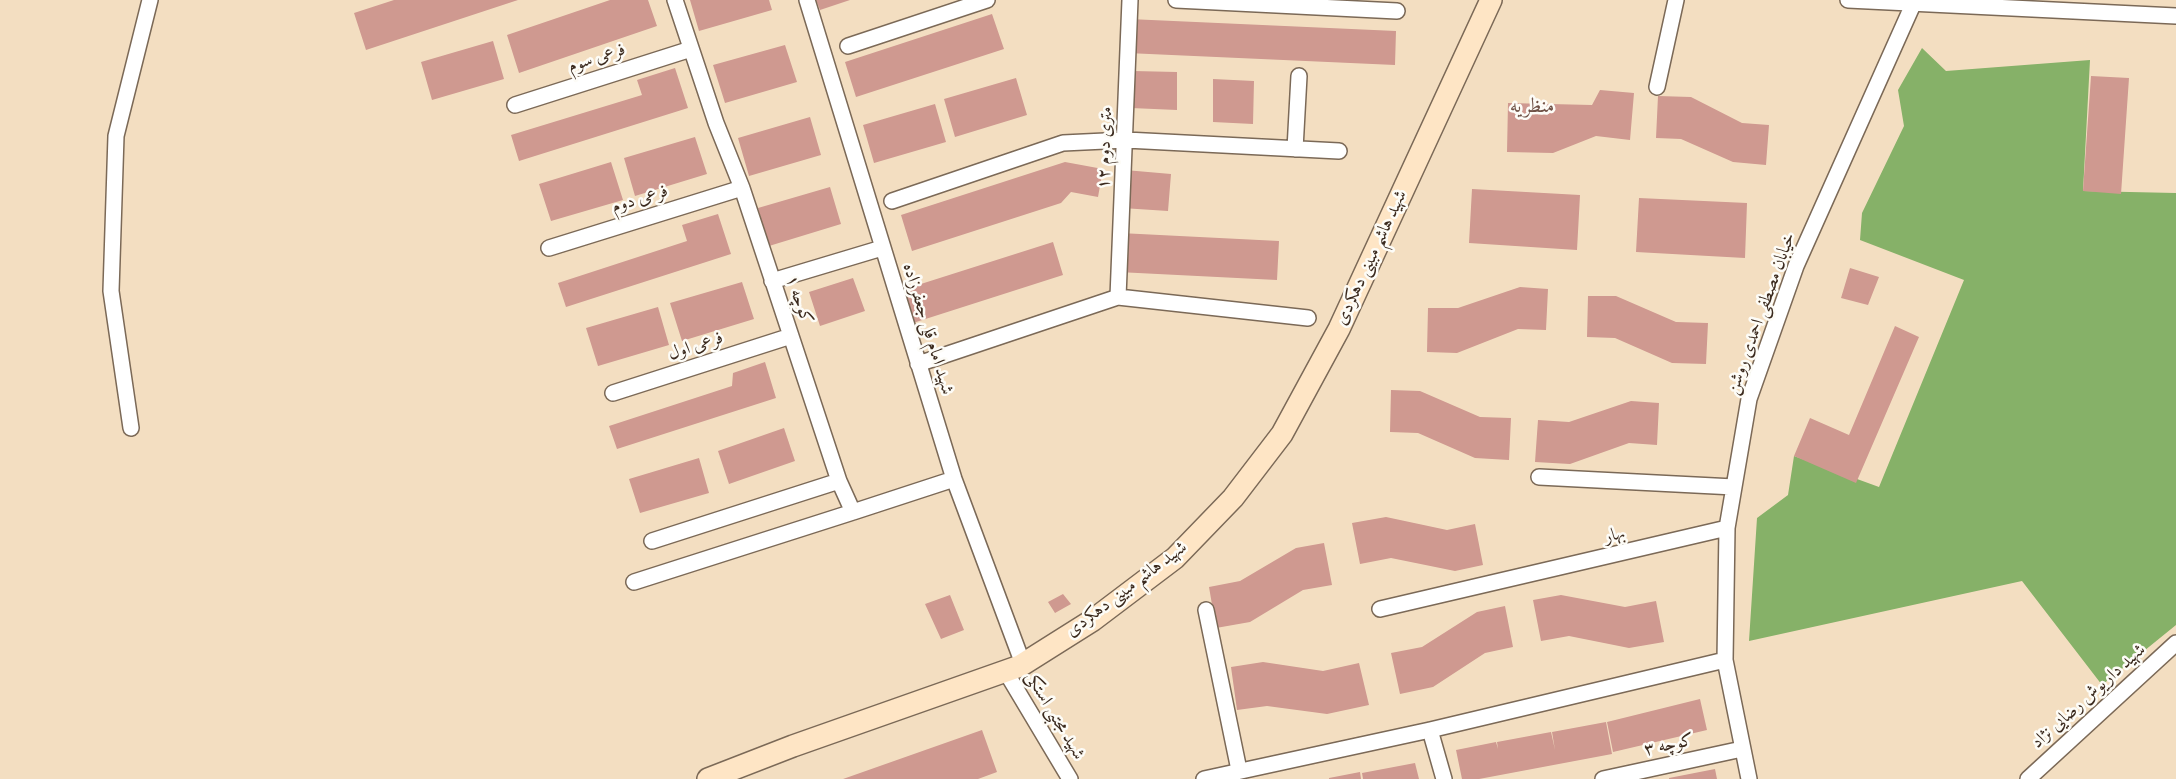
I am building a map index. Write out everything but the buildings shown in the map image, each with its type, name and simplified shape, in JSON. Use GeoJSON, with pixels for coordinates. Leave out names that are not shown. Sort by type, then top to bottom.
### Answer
{"type":"FeatureCollection","features":[{"type":"Feature","properties":{"kind":"main road","name":"شهید هاشم مبینی دهکردی"},"geometry":{"type":"LineString","coordinates":[[708,779],[792,746],[1015,668],[1093,620],[1175,558],[1233,498],[1282,434],[1340,329],[1492,0]]}},
{"type":"Feature","properties":{"kind":"street"},"geometry":{"type":"LineString","coordinates":[[131,428],[111,291],[116,136],[150,0]]}},
{"type":"Feature","properties":{"kind":"street","name":"کوچه ۱"},"geometry":{"type":"LineString","coordinates":[[674,0],[742,188],[839,481],[853,512]]}},
{"type":"Feature","properties":{"kind":"street","name":"شهید امام قلی جعفرزاده"},"geometry":{"type":"LineString","coordinates":[[807,0],[918,364],[1015,668]]}},
{"type":"Feature","properties":{"kind":"street"},"geometry":{"type":"LineString","coordinates":[[848,46],[987,0]]}},
{"type":"Feature","properties":{"kind":"street","name":"۱۲ متری دوم"},"geometry":{"type":"LineString","coordinates":[[1118,297],[1126,140],[1130,0]]}},
{"type":"Feature","properties":{"kind":"street"},"geometry":{"type":"LineString","coordinates":[[1176,0],[1397,11]]}},
{"type":"Feature","properties":{"kind":"street"},"geometry":{"type":"LineString","coordinates":[[1657,87],[1676,0]]}},
{"type":"Feature","properties":{"kind":"street"},"geometry":{"type":"LineString","coordinates":[[1848,0],[2176,16]]}},
{"type":"Feature","properties":{"kind":"street","name":"خیابان مصطفی احمدی روشن"},"geometry":{"type":"LineString","coordinates":[[1748,779],[1725,660],[1727,528],[1749,399],[1796,266],[1915,2]]}},
{"type":"Feature","properties":{"kind":"street","name":"فرعی سوم"},"geometry":{"type":"LineString","coordinates":[[515,105],[691,49]]}},
{"type":"Feature","properties":{"kind":"street"},"geometry":{"type":"LineString","coordinates":[[1296,149],[1299,76]]}},
{"type":"Feature","properties":{"kind":"street"},"geometry":{"type":"LineString","coordinates":[[892,201],[1063,143],[1126,140],[1338,151]]}},
{"type":"Feature","properties":{"kind":"street","name":"فرعی دوم"},"geometry":{"type":"LineString","coordinates":[[549,248],[742,188]]}},
{"type":"Feature","properties":{"kind":"street"},"geometry":{"type":"LineString","coordinates":[[772,281],[882,248]]}},
{"type":"Feature","properties":{"kind":"street"},"geometry":{"type":"LineString","coordinates":[[918,364],[1118,297],[1308,318]]}},
{"type":"Feature","properties":{"kind":"street","name":"فرعی اول"},"geometry":{"type":"LineString","coordinates":[[613,393],[791,336]]}},
{"type":"Feature","properties":{"kind":"street"},"geometry":{"type":"LineString","coordinates":[[1539,477],[1734,487]]}},
{"type":"Feature","properties":{"kind":"street"},"geometry":{"type":"LineString","coordinates":[[634,582],[954,479]]}},
{"type":"Feature","properties":{"kind":"street"},"geometry":{"type":"LineString","coordinates":[[652,541],[839,481]]}},
{"type":"Feature","properties":{"kind":"street","name":"بهار"},"geometry":{"type":"LineString","coordinates":[[1380,609],[1513,580],[1727,528]]}},
{"type":"Feature","properties":{"kind":"street"},"geometry":{"type":"LineString","coordinates":[[1206,610],[1239,770]]}},
{"type":"Feature","properties":{"kind":"street","name":"شهید داریوش رضایی نژاد"},"geometry":{"type":"LineString","coordinates":[[2028,779],[2176,643]]}},
{"type":"Feature","properties":{"kind":"street"},"geometry":{"type":"LineString","coordinates":[[1204,779],[1430,730],[1725,660]]}},
{"type":"Feature","properties":{"kind":"street","name":"شهید مجتبی استکی"},"geometry":{"type":"LineString","coordinates":[[1015,668],[1069,779]]}},
{"type":"Feature","properties":{"kind":"street"},"geometry":{"type":"LineString","coordinates":[[1430,730],[1444,779]]}},
{"type":"Feature","properties":{"kind":"street","name":"کوچه ۳"},"geometry":{"type":"LineString","coordinates":[[1603,779],[1742,749]]}},
{"type":"Feature","properties":{"kind":"green space"},"geometry":{"type":"Polygon","coordinates":[[[1922,48],[1946,71],[2090,60],[2083,191],[2176,193],[2176,625],[2102,685],[2022,581],[1749,641],[1757,518],[1788,495],[1794,456],[1879,487],[1964,280],[1860,240],[1862,213],[1904,126],[1898,90],[1922,48]]]}},
{"type":"Feature","properties":{"kind":"district","name":"منظریه"},"geometry":{"type":"Point","coordinates":[1532,108]}}]}
